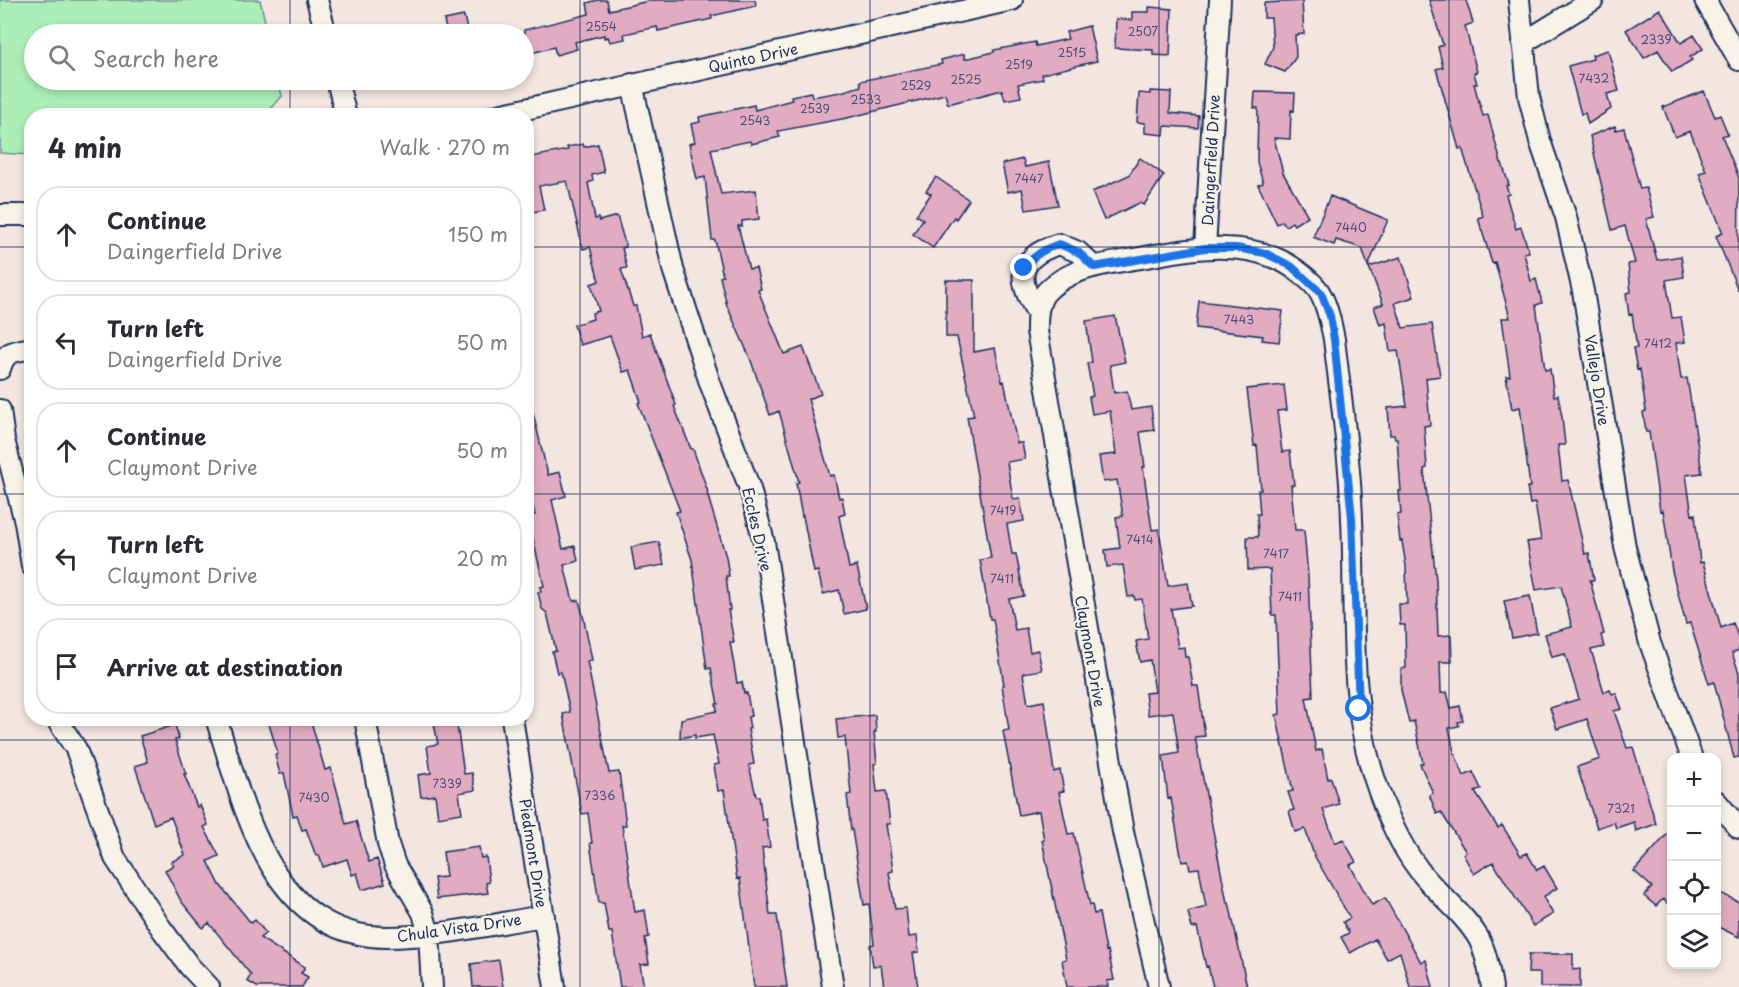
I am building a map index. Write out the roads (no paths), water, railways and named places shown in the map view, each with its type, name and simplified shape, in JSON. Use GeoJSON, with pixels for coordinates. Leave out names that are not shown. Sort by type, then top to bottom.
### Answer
{"type":"FeatureCollection","features":[{"type":"Feature","properties":{"kind":"street"},"geometry":{"type":"LineString","coordinates":[[317,0],[323,24]]}},
{"type":"Feature","properties":{"kind":"street","name":"Quinto Drive"},"geometry":{"type":"LineString","coordinates":[[528,108],[1012,0]]}},
{"type":"Feature","properties":{"kind":"street","name":"Daingerfield Drive"},"geometry":{"type":"LineString","coordinates":[[1220,0],[1205,248],[1236,248],[1265,253],[1291,266],[1321,293],[1330,316],[1350,487],[1357,680],[1363,738],[1382,798],[1404,846],[1435,890],[1467,922],[1479,940],[1488,961],[1492,987]]}},
{"type":"Feature","properties":{"kind":"street","name":"Vallejo Drive"},"geometry":{"type":"LineString","coordinates":[[1519,0],[1530,97],[1540,141],[1566,218],[1584,291],[1625,548],[1650,643],[1690,753]]}},
{"type":"Feature","properties":{"kind":"street"},"geometry":{"type":"LineString","coordinates":[[1523,43],[1593,0]]}},
{"type":"Feature","properties":{"kind":"street"},"geometry":{"type":"LineString","coordinates":[[1705,0],[1739,60]]}},
{"type":"Feature","properties":{"kind":"street","name":"Eccles Drive"},"geometry":{"type":"LineString","coordinates":[[632,84],[673,269],[706,373],[750,489],[764,543],[833,987]]}},
{"type":"Feature","properties":{"kind":"street"},"geometry":{"type":"LineString","coordinates":[[340,90],[344,108]]}},
{"type":"Feature","properties":{"kind":"street"},"geometry":{"type":"LineString","coordinates":[[0,215],[24,215]]}},
{"type":"Feature","properties":{"kind":"street","name":"Claymont Drive"},"geometry":{"type":"LineString","coordinates":[[1094,267],[1078,252],[1059,244],[1034,256],[1024,268],[1022,282],[1036,312],[1036,331],[1110,762],[1123,832],[1160,987]]}},
{"type":"Feature","properties":{"kind":"street"},"geometry":{"type":"LineString","coordinates":[[1036,312],[1045,293],[1076,273],[1094,267],[1205,248]]}},
{"type":"Feature","properties":{"kind":"street"},"geometry":{"type":"LineString","coordinates":[[0,369],[3,358],[10,353],[24,350]]}},
{"type":"Feature","properties":{"kind":"street"},"geometry":{"type":"LineString","coordinates":[[0,410],[6,450],[24,515]]}},
{"type":"Feature","properties":{"kind":"street"},"geometry":{"type":"LineString","coordinates":[[61,726],[76,749],[115,858],[161,928],[190,967],[209,987]]}},
{"type":"Feature","properties":{"kind":"street","name":"Chula Vista Drive"},"geometry":{"type":"LineString","coordinates":[[219,726],[247,815],[260,847],[276,875],[302,905],[329,923],[353,932],[385,937],[429,934],[544,916]]}},
{"type":"Feature","properties":{"kind":"street"},"geometry":{"type":"LineString","coordinates":[[366,726],[388,844],[395,865],[423,913],[429,934],[432,987]]}},
{"type":"Feature","properties":{"kind":"street","name":"Piedmont Drive"},"geometry":{"type":"LineString","coordinates":[[513,726],[555,987]]}},
{"type":"Feature","properties":{"kind":"street"},"geometry":{"type":"LineString","coordinates":[[1721,807],[1739,828]]}}]}
